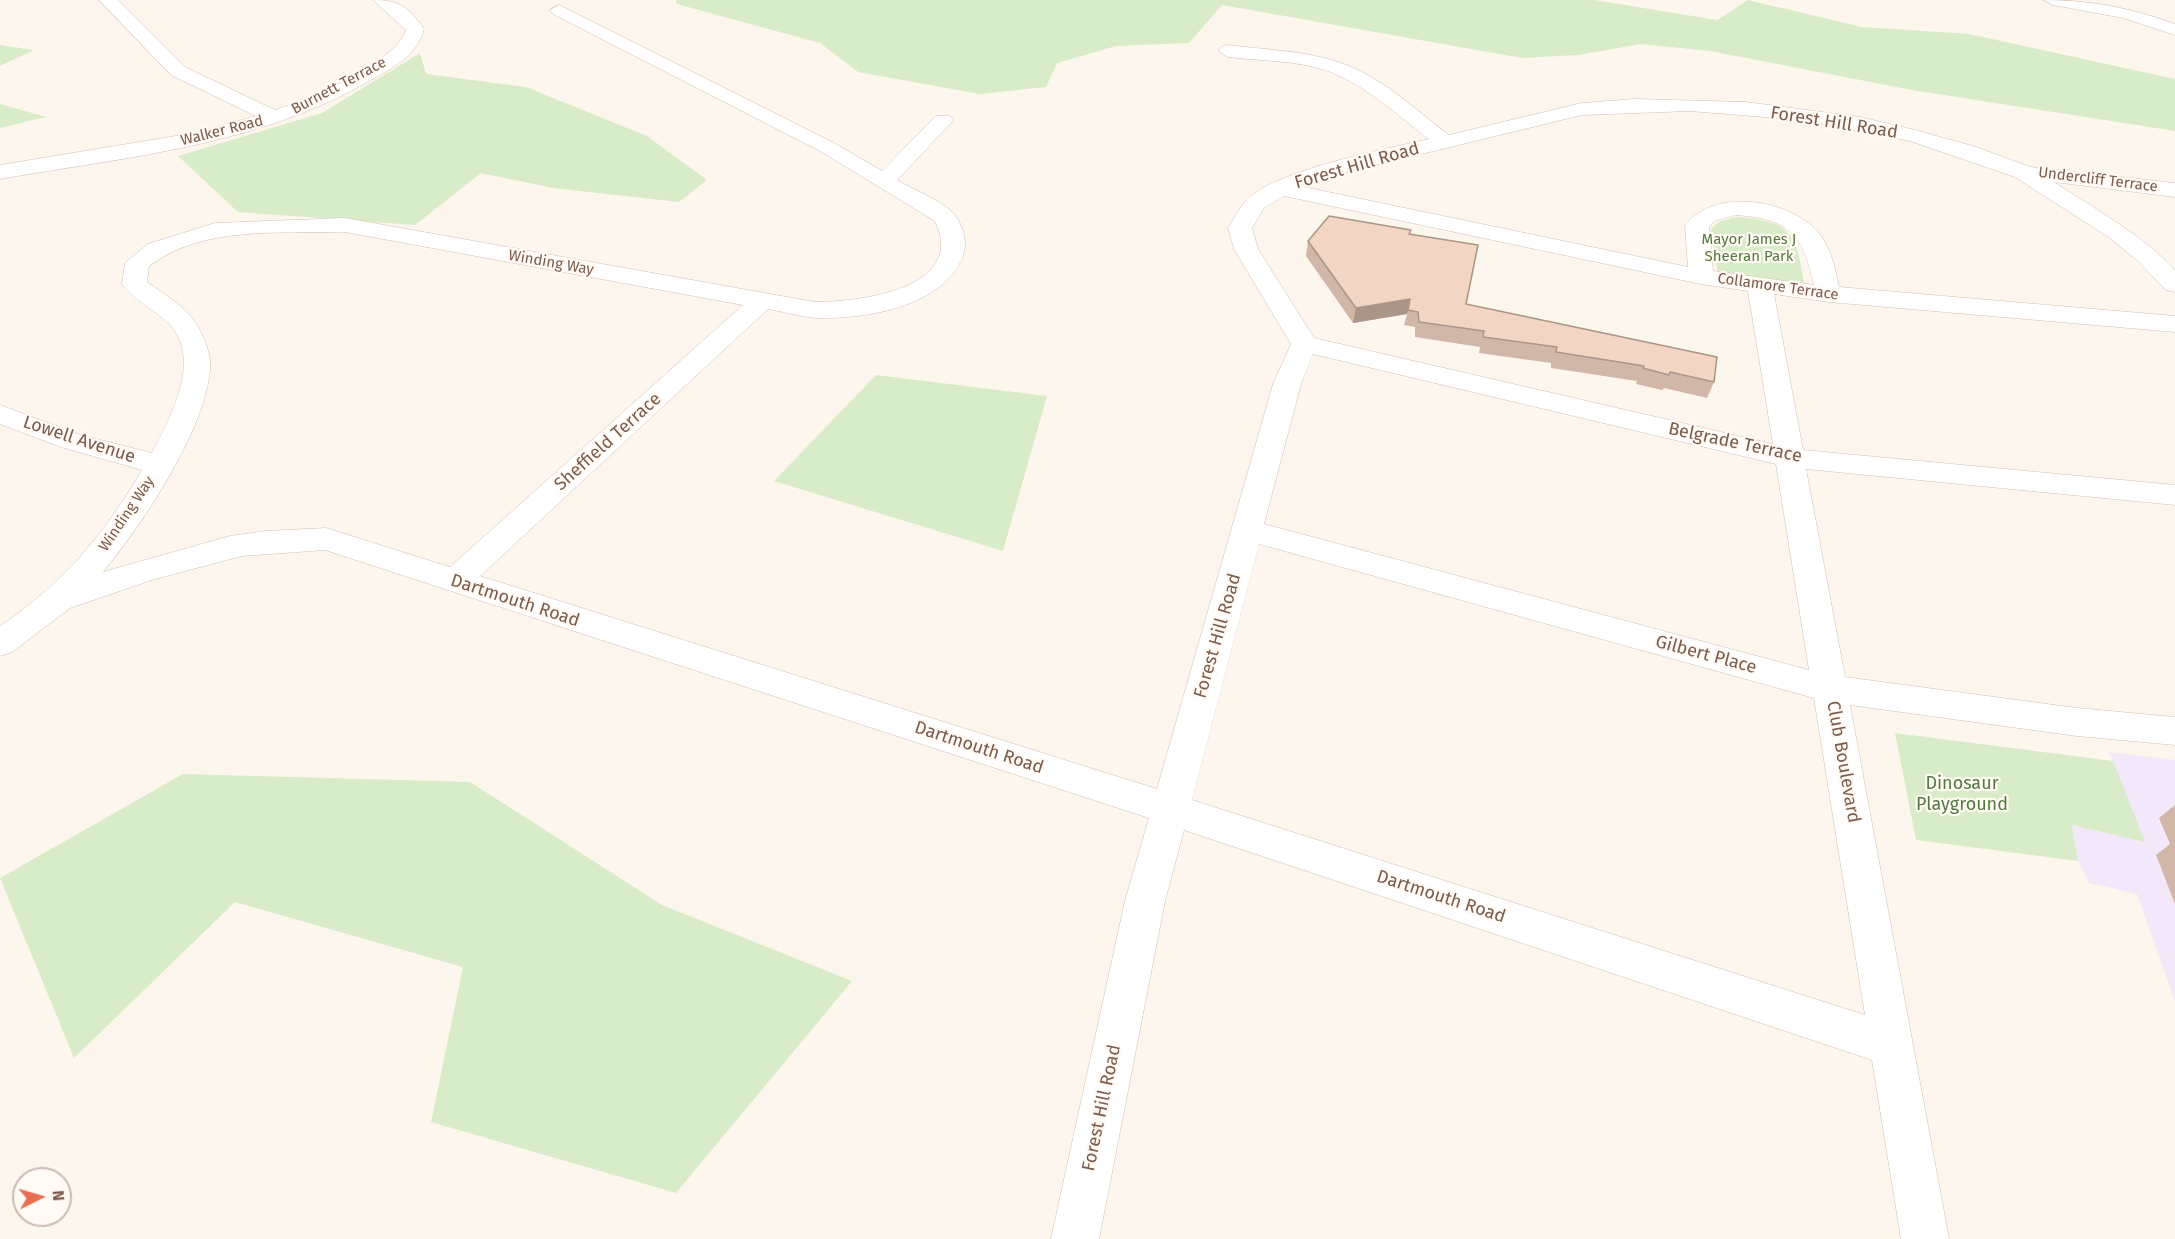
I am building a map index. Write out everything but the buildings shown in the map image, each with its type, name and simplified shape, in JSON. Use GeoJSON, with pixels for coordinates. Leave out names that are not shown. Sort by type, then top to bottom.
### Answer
{"type":"FeatureCollection","features":[{"type":"Feature","properties":{"kind":"street","name":"Walker Road"},"geometry":{"type":"LineString","coordinates":[[108,0],[178,71],[275,118]]}},
{"type":"Feature","properties":{"kind":"street","name":"Burnett Terrace"},"geometry":{"type":"LineString","coordinates":[[275,118],[367,75],[404,51],[413,40],[415,29],[399,12],[382,0]]}},
{"type":"Feature","properties":{"kind":"street"},"geometry":{"type":"LineString","coordinates":[[2053,0],[2127,13],[2175,30]]}},
{"type":"Feature","properties":{"kind":"street","name":"Winding Way"},"geometry":{"type":"LineString","coordinates":[[0,643],[59,600],[86,572],[136,505],[159,465],[194,390],[198,369],[185,326],[134,284],[138,264],[156,249],[215,230],[345,225],[815,310],[852,309],[900,297],[936,277],[947,265],[954,252],[955,240],[952,228],[944,217],[827,147],[559,10]]}},
{"type":"Feature","properties":{"kind":"street"},"geometry":{"type":"LineString","coordinates":[[1228,51],[1301,59],[1331,65],[1350,74],[1446,142]]}},
{"type":"Feature","properties":{"kind":"street","name":"Forest Hill Road"},"geometry":{"type":"LineString","coordinates":[[1075,1239],[1145,901],[1287,384],[1304,344],[1246,249],[1240,228],[1255,204],[1281,189],[1324,171],[1582,109],[1666,102],[1818,118],[1875,128],[1907,135],[2020,171],[2093,213],[2152,260],[2175,285]]}},
{"type":"Feature","properties":{"kind":"street","name":"Walker Road"},"geometry":{"type":"LineString","coordinates":[[0,172],[209,138],[275,118]]}},
{"type":"Feature","properties":{"kind":"street"},"geometry":{"type":"LineString","coordinates":[[884,181],[943,120]]}},
{"type":"Feature","properties":{"kind":"street","name":"Undercliff Terrace"},"geometry":{"type":"LineString","coordinates":[[2020,171],[2175,190]]}},
{"type":"Feature","properties":{"kind":"street","name":"Collamore Terrace"},"geometry":{"type":"LineString","coordinates":[[1281,189],[1701,277],[1760,286],[1829,295],[2175,324]]}},
{"type":"Feature","properties":{"kind":"street"},"geometry":{"type":"LineString","coordinates":[[1701,277],[1697,226],[1701,218],[1723,209],[1757,211],[1791,222],[1812,239],[1829,295]]}},
{"type":"Feature","properties":{"kind":"street","name":"Club Boulevard"},"geometry":{"type":"LineString","coordinates":[[1760,286],[1925,1239]]}},
{"type":"Feature","properties":{"kind":"street","name":"Sheffield Terrace"},"geometry":{"type":"LineString","coordinates":[[454,582],[762,301]]}},
{"type":"Feature","properties":{"kind":"street","name":"Belgrade Terrace"},"geometry":{"type":"LineString","coordinates":[[1304,344],[1791,458],[2175,495]]}},
{"type":"Feature","properties":{"kind":"street","name":"Lowell Avenue"},"geometry":{"type":"LineString","coordinates":[[0,414],[71,441],[159,465]]}},
{"type":"Feature","properties":{"kind":"street","name":"Gilbert Place"},"geometry":{"type":"LineString","coordinates":[[1247,530],[1831,689],[2077,722],[2175,731]]}},
{"type":"Feature","properties":{"kind":"street","name":"Dartmouth Road"},"geometry":{"type":"LineString","coordinates":[[59,600],[154,566],[231,546],[278,540],[326,539],[454,582],[1170,809],[1892,1045]]}},
{"type":"Feature","properties":{"kind":"shaded area"},"geometry":{"type":"Polygon","coordinates":[[[2109,752],[2175,760],[2175,1002],[2137,894],[2089,883],[2078,861],[2072,825],[2144,841],[2109,752]]]}},
{"type":"Feature","properties":{"kind":"green space"},"geometry":{"type":"Polygon","coordinates":[[[676,0],[1594,0],[1717,20],[1748,0],[1862,27],[1969,34],[2175,79],[2175,131],[1912,90],[1710,51],[1641,44],[1578,55],[1522,58],[1222,5],[1189,43],[1116,46],[1057,63],[1046,87],[980,94],[858,72],[820,43],[677,4],[676,0]]]}},
{"type":"Feature","properties":{"kind":"green space"},"geometry":{"type":"Polygon","coordinates":[[[0,45],[34,50],[0,66],[0,45]]]}},
{"type":"Feature","properties":{"kind":"green space"},"geometry":{"type":"Polygon","coordinates":[[[420,53],[426,74],[526,87],[647,136],[707,180],[679,202],[553,188],[481,173],[415,225],[238,212],[178,156],[322,113],[420,53]]]}},
{"type":"Feature","properties":{"kind":"green space"},"geometry":{"type":"Polygon","coordinates":[[[0,104],[46,117],[0,128],[0,104]]]}},
{"type":"Feature","properties":{"kind":"green space","name":"Mayor James J Sheeran Park"},"geometry":{"type":"Polygon","coordinates":[[[1737,217],[1769,222],[1788,233],[1798,251],[1804,282],[1797,285],[1723,274],[1717,270],[1711,229],[1720,221],[1737,217]]]}},
{"type":"Feature","properties":{"kind":"green space"},"geometry":{"type":"Polygon","coordinates":[[[876,375],[1047,396],[1003,551],[774,481],[876,375]]]}},
{"type":"Feature","properties":{"kind":"green space","name":"Dinosaur Playground"},"geometry":{"type":"Polygon","coordinates":[[[1895,733],[2113,761],[2145,842],[2072,825],[2078,861],[1916,840],[1895,733]]]}},
{"type":"Feature","properties":{"kind":"green space"},"geometry":{"type":"Polygon","coordinates":[[[183,774],[470,782],[662,905],[852,981],[676,1193],[431,1122],[463,967],[235,902],[74,1058],[0,878],[183,774]]]}}]}
